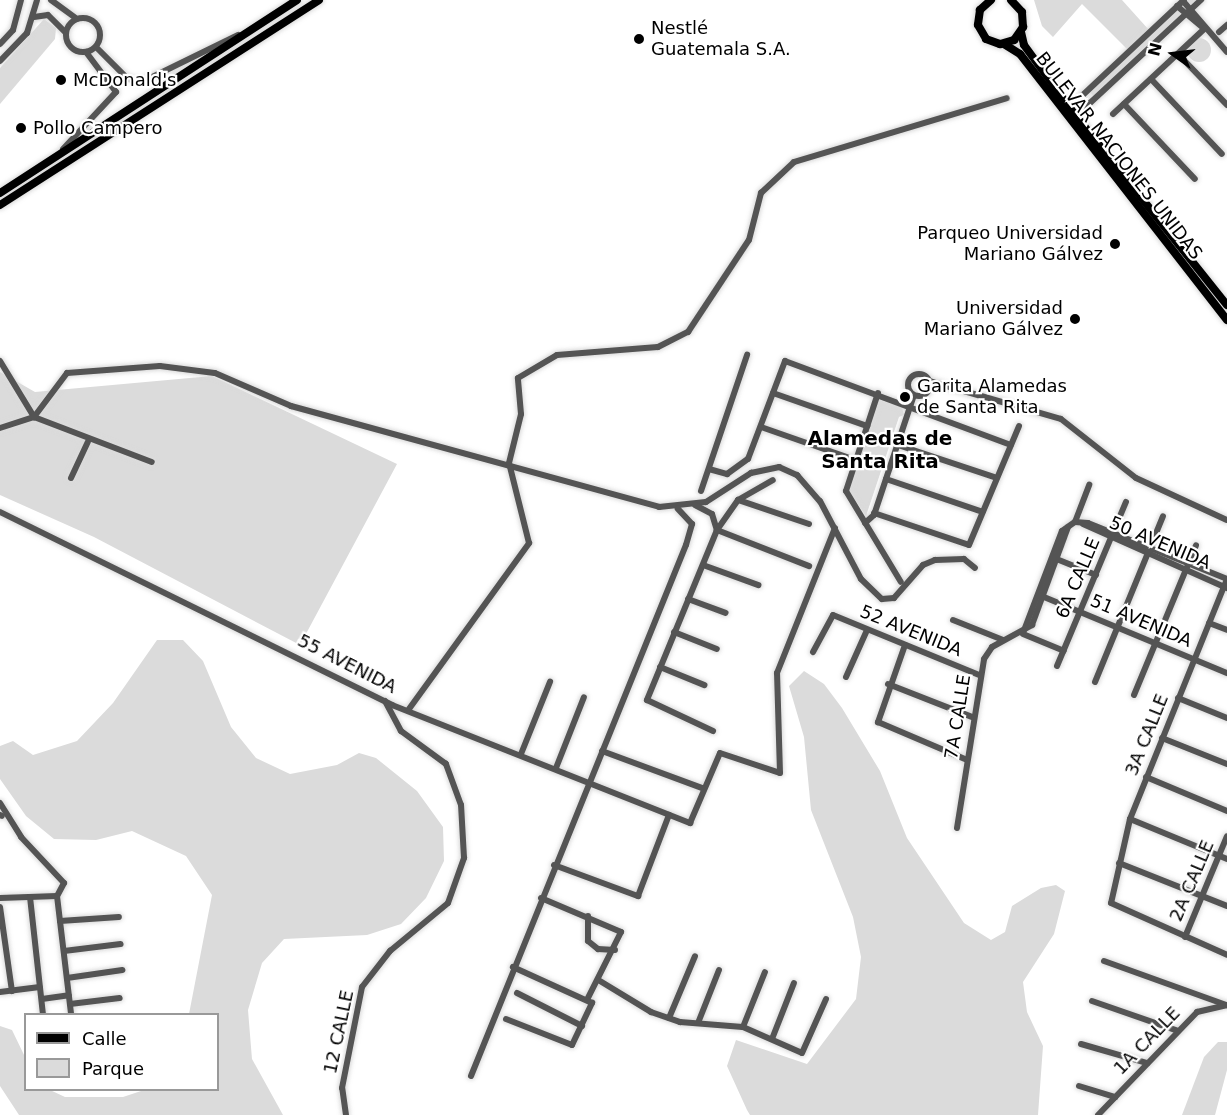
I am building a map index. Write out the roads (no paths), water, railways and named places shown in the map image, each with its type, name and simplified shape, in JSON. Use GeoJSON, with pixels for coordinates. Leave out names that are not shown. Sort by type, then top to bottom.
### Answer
{"type":"FeatureCollection","features":[{"type":"Feature","properties":{"kind":"highway"},"geometry":{"type":"LineString","coordinates":[[0,193],[297,0]]}},
{"type":"Feature","properties":{"kind":"highway"},"geometry":{"type":"LineString","coordinates":[[0,204],[319,0]]}},
{"type":"Feature","properties":{"kind":"highway"},"geometry":{"type":"LineString","coordinates":[[0,187],[44,164]]}},
{"type":"Feature","properties":{"kind":"main road"},"geometry":{"type":"LineString","coordinates":[[980,0],[980,10]]}},
{"type":"Feature","properties":{"kind":"main road"},"geometry":{"type":"LineString","coordinates":[[980,10],[991,0]]}},
{"type":"Feature","properties":{"kind":"main road","name":"BULEVAR NACIONES UNIDAS"},"geometry":{"type":"LineString","coordinates":[[1011,0],[1022,12],[1021,32],[1024,45],[1076,116],[1227,305]]}},
{"type":"Feature","properties":{"kind":"main road","name":"BULEVAR NACIONES UNIDAS"},"geometry":{"type":"LineString","coordinates":[[980,10],[981,33],[1020,54],[1227,320]]}},
{"type":"Feature","properties":{"kind":"main road"},"geometry":{"type":"LineString","coordinates":[[1004,44],[1021,32]]}},
{"type":"Feature","properties":{"kind":"street"},"geometry":{"type":"LineString","coordinates":[[0,44],[13,30],[21,0]]}},
{"type":"Feature","properties":{"kind":"street"},"geometry":{"type":"LineString","coordinates":[[0,61],[18,45],[34,17],[37,0]]}},
{"type":"Feature","properties":{"kind":"street"},"geometry":{"type":"LineString","coordinates":[[51,0],[77,19],[96,23],[101,35],[96,47],[86,52]]}},
{"type":"Feature","properties":{"kind":"street"},"geometry":{"type":"LineString","coordinates":[[1076,116],[1201,0]]}},
{"type":"Feature","properties":{"kind":"street"},"geometry":{"type":"LineString","coordinates":[[1070,107],[1182,2],[1188,12],[1227,52]]}},
{"type":"Feature","properties":{"kind":"street"},"geometry":{"type":"LineString","coordinates":[[34,17],[48,15],[66,34],[70,46],[86,52],[112,81],[114,99],[55,157]]}},
{"type":"Feature","properties":{"kind":"street"},"geometry":{"type":"LineString","coordinates":[[66,34],[77,19]]}},
{"type":"Feature","properties":{"kind":"street"},"geometry":{"type":"LineString","coordinates":[[1219,32],[1227,25]]}},
{"type":"Feature","properties":{"kind":"street"},"geometry":{"type":"LineString","coordinates":[[1113,114],[1204,29]]}},
{"type":"Feature","properties":{"kind":"street"},"geometry":{"type":"LineString","coordinates":[[96,47],[128,79],[142,82],[204,48],[248,33]]}},
{"type":"Feature","properties":{"kind":"street"},"geometry":{"type":"LineString","coordinates":[[1178,54],[1227,105]]}},
{"type":"Feature","properties":{"kind":"street"},"geometry":{"type":"LineString","coordinates":[[1151,79],[1222,154]]}},
{"type":"Feature","properties":{"kind":"street"},"geometry":{"type":"LineString","coordinates":[[409,709],[529,543],[509,463],[521,414],[518,378],[557,355],[658,347],[688,332],[749,240],[761,193],[782,169],[1007,98]]}},
{"type":"Feature","properties":{"kind":"street"},"geometry":{"type":"LineString","coordinates":[[1124,104],[1195,179]]}},
{"type":"Feature","properties":{"kind":"street"},"geometry":{"type":"LineString","coordinates":[[701,491],[747,355]]}},
{"type":"Feature","properties":{"kind":"street"},"geometry":{"type":"LineString","coordinates":[[0,361],[34,417],[88,442],[152,462]]}},
{"type":"Feature","properties":{"kind":"street"},"geometry":{"type":"LineString","coordinates":[[709,469],[727,474],[746,461],[785,361],[898,400],[909,410],[1011,445]]}},
{"type":"Feature","properties":{"kind":"street"},"geometry":{"type":"LineString","coordinates":[[0,428],[34,417],[68,373],[160,366],[215,373],[291,406],[678,508],[688,513],[692,526],[471,1076]]}},
{"type":"Feature","properties":{"kind":"street"},"geometry":{"type":"LineString","coordinates":[[898,400],[914,375],[930,384],[944,384],[1061,419],[1136,478],[1227,520]]}},
{"type":"Feature","properties":{"kind":"street"},"geometry":{"type":"LineString","coordinates":[[865,523],[874,513],[914,395],[930,384]]}},
{"type":"Feature","properties":{"kind":"street"},"geometry":{"type":"LineString","coordinates":[[908,387],[914,395]]}},
{"type":"Feature","properties":{"kind":"street"},"geometry":{"type":"LineString","coordinates":[[773,393],[867,426]]}},
{"type":"Feature","properties":{"kind":"street"},"geometry":{"type":"LineString","coordinates":[[878,393],[846,491],[901,582]]}},
{"type":"Feature","properties":{"kind":"street"},"geometry":{"type":"LineString","coordinates":[[874,513],[968,546],[1020,426]]}},
{"type":"Feature","properties":{"kind":"street"},"geometry":{"type":"LineString","coordinates":[[760,428],[855,460]]}},
{"type":"Feature","properties":{"kind":"street"},"geometry":{"type":"LineString","coordinates":[[71,478],[88,442]]}},
{"type":"Feature","properties":{"kind":"street"},"geometry":{"type":"LineString","coordinates":[[898,445],[997,478]]}},
{"type":"Feature","properties":{"kind":"street"},"geometry":{"type":"LineString","coordinates":[[678,508],[694,505],[751,473],[779,467],[806,484],[835,528],[861,579],[882,598],[894,598],[923,566],[935,560],[964,559],[975,568]]}},
{"type":"Feature","properties":{"kind":"street"},"geometry":{"type":"LineString","coordinates":[[886,479],[983,512]]}},
{"type":"Feature","properties":{"kind":"street"},"geometry":{"type":"LineString","coordinates":[[713,731],[650,704],[647,696],[717,530],[738,500],[773,480]]}},
{"type":"Feature","properties":{"kind":"street"},"geometry":{"type":"LineString","coordinates":[[1023,634],[1068,527],[1075,522],[1089,485]]}},
{"type":"Feature","properties":{"kind":"street"},"geometry":{"type":"LineString","coordinates":[[738,500],[809,524]]}},
{"type":"Feature","properties":{"kind":"street","name":"6A CALLE"},"geometry":{"type":"LineString","coordinates":[[1057,666],[1126,502]]}},
{"type":"Feature","properties":{"kind":"street"},"geometry":{"type":"LineString","coordinates":[[694,505],[711,514],[717,530],[809,566]]}},
{"type":"Feature","properties":{"kind":"street","name":"55 AVENIDA"},"geometry":{"type":"LineString","coordinates":[[0,512],[384,700],[690,823],[702,788]]}},
{"type":"Feature","properties":{"kind":"street"},"geometry":{"type":"LineString","coordinates":[[1095,682],[1163,516]]}},
{"type":"Feature","properties":{"kind":"street","name":"50 AVENIDA"},"geometry":{"type":"LineString","coordinates":[[1075,522],[1148,551],[1225,587]]}},
{"type":"Feature","properties":{"kind":"street"},"geometry":{"type":"LineString","coordinates":[[1023,634],[1044,597],[1059,560],[1068,527]]}},
{"type":"Feature","properties":{"kind":"street"},"geometry":{"type":"LineString","coordinates":[[602,751],[702,788],[720,753],[780,772],[777,673],[835,528]]}},
{"type":"Feature","properties":{"kind":"street"},"geometry":{"type":"LineString","coordinates":[[1134,695],[1196,546]]}},
{"type":"Feature","properties":{"kind":"street","name":"50 AVENIDA"},"geometry":{"type":"LineString","coordinates":[[1148,551],[1188,563],[1227,579]]}},
{"type":"Feature","properties":{"kind":"street"},"geometry":{"type":"LineString","coordinates":[[1059,560],[1095,575]]}},
{"type":"Feature","properties":{"kind":"street"},"geometry":{"type":"LineString","coordinates":[[703,565],[758,585]]}},
{"type":"Feature","properties":{"kind":"street","name":"3A CALLE"},"geometry":{"type":"LineString","coordinates":[[1185,937],[1112,907],[1119,863],[1130,819],[1227,579]]}},
{"type":"Feature","properties":{"kind":"street","name":"51 AVENIDA"},"geometry":{"type":"LineString","coordinates":[[1044,597],[1227,673]]}},
{"type":"Feature","properties":{"kind":"street"},"geometry":{"type":"LineString","coordinates":[[688,599],[726,613]]}},
{"type":"Feature","properties":{"kind":"street","name":"52 AVENIDA"},"geometry":{"type":"LineString","coordinates":[[813,652],[831,616],[979,675]]}},
{"type":"Feature","properties":{"kind":"street"},"geometry":{"type":"LineString","coordinates":[[953,620],[1003,640],[1023,634],[1064,651]]}},
{"type":"Feature","properties":{"kind":"street"},"geometry":{"type":"LineString","coordinates":[[1209,623],[1227,630]]}},
{"type":"Feature","properties":{"kind":"street"},"geometry":{"type":"LineString","coordinates":[[846,677],[867,630]]}},
{"type":"Feature","properties":{"kind":"street"},"geometry":{"type":"LineString","coordinates":[[674,632],[717,649]]}},
{"type":"Feature","properties":{"kind":"street","name":"7A CALLE"},"geometry":{"type":"LineString","coordinates":[[957,828],[979,675],[988,652],[1003,640]]}},
{"type":"Feature","properties":{"kind":"street"},"geometry":{"type":"LineString","coordinates":[[905,645],[888,684],[877,720],[967,760]]}},
{"type":"Feature","properties":{"kind":"street"},"geometry":{"type":"LineString","coordinates":[[660,667],[704,685]]}},
{"type":"Feature","properties":{"kind":"street"},"geometry":{"type":"LineString","coordinates":[[521,754],[550,682]]}},
{"type":"Feature","properties":{"kind":"street"},"geometry":{"type":"LineString","coordinates":[[888,684],[972,717]]}},
{"type":"Feature","properties":{"kind":"street"},"geometry":{"type":"LineString","coordinates":[[556,768],[584,697]]}},
{"type":"Feature","properties":{"kind":"street"},"geometry":{"type":"LineString","coordinates":[[1178,698],[1227,718]]}},
{"type":"Feature","properties":{"kind":"street","name":"12 CALLE"},"geometry":{"type":"LineString","coordinates":[[346,1115],[342,1088],[362,987],[390,951],[448,903],[464,858],[461,805],[446,764],[401,731],[384,700]]}},
{"type":"Feature","properties":{"kind":"street"},"geometry":{"type":"LineString","coordinates":[[1162,738],[1227,764]]}},
{"type":"Feature","properties":{"kind":"street"},"geometry":{"type":"LineString","coordinates":[[1146,777],[1227,811]]}},
{"type":"Feature","properties":{"kind":"street"},"geometry":{"type":"LineString","coordinates":[[0,803],[2,816],[62,879],[64,888],[57,896],[0,898]]}},
{"type":"Feature","properties":{"kind":"street"},"geometry":{"type":"LineString","coordinates":[[554,865],[638,896],[669,814]]}},
{"type":"Feature","properties":{"kind":"street"},"geometry":{"type":"LineString","coordinates":[[1130,819],[1227,859]]}},
{"type":"Feature","properties":{"kind":"street","name":"2A CALLE"},"geometry":{"type":"LineString","coordinates":[[1185,937],[1227,836]]}},
{"type":"Feature","properties":{"kind":"street"},"geometry":{"type":"LineString","coordinates":[[1119,863],[1227,906]]}},
{"type":"Feature","properties":{"kind":"street"},"geometry":{"type":"LineString","coordinates":[[57,896],[71,1013]]}},
{"type":"Feature","properties":{"kind":"street"},"geometry":{"type":"LineString","coordinates":[[30,897],[44,1013]]}},
{"type":"Feature","properties":{"kind":"street"},"geometry":{"type":"LineString","coordinates":[[542,898],[619,928],[615,950],[600,981],[588,998]]}},
{"type":"Feature","properties":{"kind":"street"},"geometry":{"type":"LineString","coordinates":[[0,910],[2,937],[12,991]]}},
{"type":"Feature","properties":{"kind":"street"},"geometry":{"type":"LineString","coordinates":[[588,916],[588,941],[598,949],[615,950]]}},
{"type":"Feature","properties":{"kind":"street"},"geometry":{"type":"LineString","coordinates":[[60,921],[119,917]]}},
{"type":"Feature","properties":{"kind":"street"},"geometry":{"type":"LineString","coordinates":[[1185,937],[1227,955]]}},
{"type":"Feature","properties":{"kind":"street"},"geometry":{"type":"LineString","coordinates":[[64,951],[121,944]]}},
{"type":"Feature","properties":{"kind":"street"},"geometry":{"type":"LineString","coordinates":[[669,1018],[695,956]]}},
{"type":"Feature","properties":{"kind":"street"},"geometry":{"type":"LineString","coordinates":[[1104,961],[1227,1005]]}},
{"type":"Feature","properties":{"kind":"street"},"geometry":{"type":"LineString","coordinates":[[0,965],[8,964]]}},
{"type":"Feature","properties":{"kind":"street"},"geometry":{"type":"LineString","coordinates":[[506,1019],[572,1045],[592,1003],[588,998],[513,967]]}},
{"type":"Feature","properties":{"kind":"street"},"geometry":{"type":"LineString","coordinates":[[67,978],[122,970]]}},
{"type":"Feature","properties":{"kind":"street"},"geometry":{"type":"LineString","coordinates":[[698,1023],[719,970]]}},
{"type":"Feature","properties":{"kind":"street"},"geometry":{"type":"LineString","coordinates":[[743,1027],[765,972]]}},
{"type":"Feature","properties":{"kind":"street"},"geometry":{"type":"LineString","coordinates":[[600,981],[669,1018],[743,1027],[772,1038],[797,1052],[806,1051],[826,999]]}},
{"type":"Feature","properties":{"kind":"street"},"geometry":{"type":"LineString","coordinates":[[772,1038],[794,983]]}},
{"type":"Feature","properties":{"kind":"street"},"geometry":{"type":"LineString","coordinates":[[0,992],[40,987]]}},
{"type":"Feature","properties":{"kind":"street"},"geometry":{"type":"LineString","coordinates":[[517,993],[582,1026]]}},
{"type":"Feature","properties":{"kind":"street"},"geometry":{"type":"LineString","coordinates":[[42,999],[69,995]]}},
{"type":"Feature","properties":{"kind":"street"},"geometry":{"type":"LineString","coordinates":[[70,1004],[120,998]]}},
{"type":"Feature","properties":{"kind":"street"},"geometry":{"type":"LineString","coordinates":[[1092,1001],[1178,1031]]}},
{"type":"Feature","properties":{"kind":"street","name":"1A CALLE"},"geometry":{"type":"LineString","coordinates":[[1098,1115],[1197,1012],[1227,1005]]}},
{"type":"Feature","properties":{"kind":"street"},"geometry":{"type":"LineString","coordinates":[[1081,1044],[1147,1063]]}},
{"type":"Feature","properties":{"kind":"street"},"geometry":{"type":"LineString","coordinates":[[1079,1086],[1115,1096]]}},
{"type":"Feature","properties":{"kind":"place","name":"Nestlé Guatemala S.A."},"geometry":{"type":"Point","coordinates":[639,39]}},
{"type":"Feature","properties":{"kind":"place","name":"McDonald's"},"geometry":{"type":"Point","coordinates":[61,80]}},
{"type":"Feature","properties":{"kind":"place","name":"Pollo Campero"},"geometry":{"type":"Point","coordinates":[21,128]}},
{"type":"Feature","properties":{"kind":"place","name":"Parqueo Universidad Mariano Gálvez"},"geometry":{"type":"Point","coordinates":[1115,244]}},
{"type":"Feature","properties":{"kind":"place","name":"Universidad Mariano Gálvez"},"geometry":{"type":"Point","coordinates":[1075,319]}},
{"type":"Feature","properties":{"kind":"place","name":"Garita Alamedas de Santa Rita"},"geometry":{"type":"Point","coordinates":[905,397]}},
{"type":"Feature","properties":{"kind":"district","name":"Alamedas de Santa Rita"},"geometry":{"type":"Point","coordinates":[880,450]}}]}
